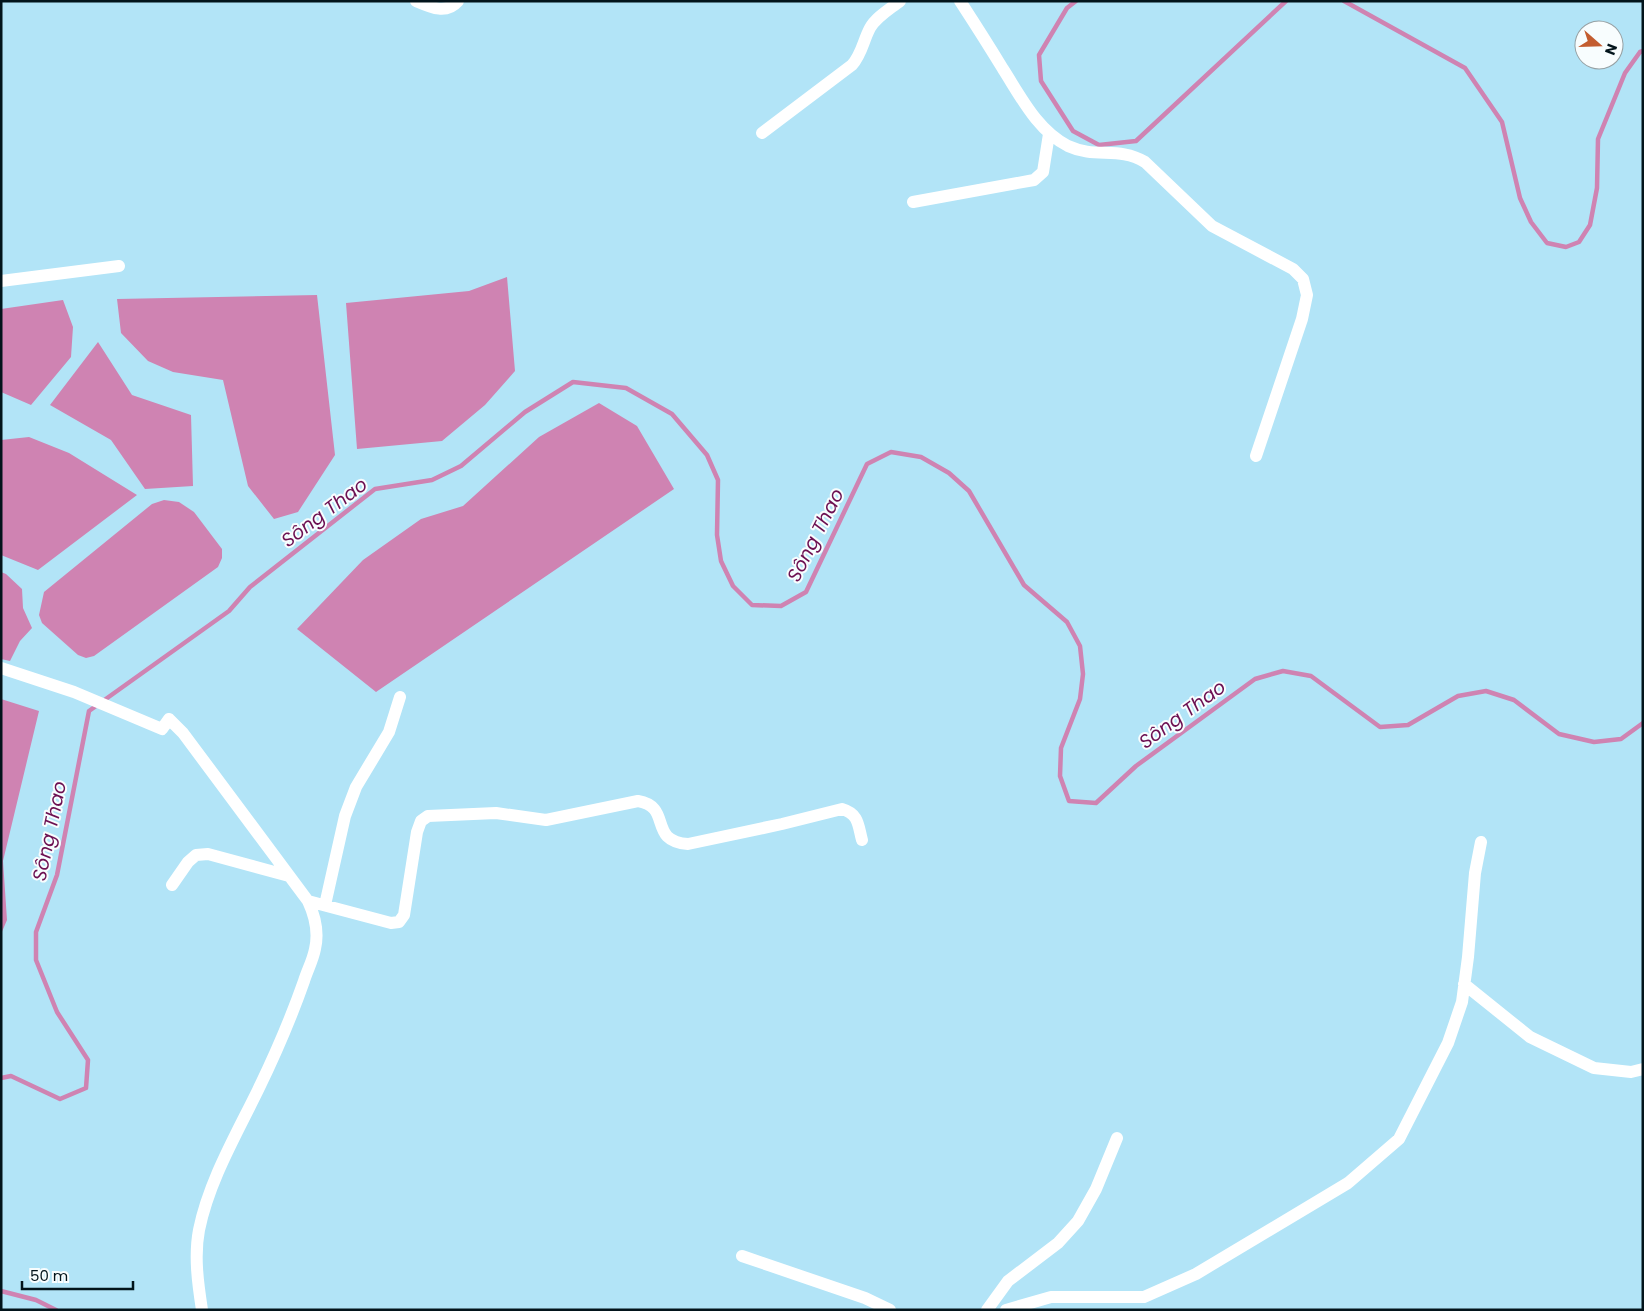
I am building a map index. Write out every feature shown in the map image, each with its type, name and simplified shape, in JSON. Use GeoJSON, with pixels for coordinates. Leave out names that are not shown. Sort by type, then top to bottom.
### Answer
{"type":"FeatureCollection","features":[{"type":"Feature","properties":{"kind":"street"},"geometry":{"type":"LineString","coordinates":[[416,1],[432,8],[443,10],[456,4],[458,1]]}},
{"type":"Feature","properties":{"kind":"street"},"geometry":{"type":"LineString","coordinates":[[762,133],[852,65],[859,57],[870,27],[900,1]]}},
{"type":"Feature","properties":{"kind":"street"},"geometry":{"type":"LineString","coordinates":[[960,1],[1034,116],[1049,134],[1069,146],[1090,153],[1121,153],[1140,158],[1212,226],[1293,269],[1303,279],[1307,295],[1302,319],[1256,456]]}},
{"type":"Feature","properties":{"kind":"street"},"geometry":{"type":"LineString","coordinates":[[913,202],[1034,180],[1042,172],[1049,134]]}},
{"type":"Feature","properties":{"kind":"street"},"geometry":{"type":"LineString","coordinates":[[1,281],[37,278],[119,266]]}},
{"type":"Feature","properties":{"kind":"street"},"geometry":{"type":"LineString","coordinates":[[1,668],[87,698],[162,729],[169,719],[183,733],[308,901],[316,920],[315,948],[295,1007],[217,1175],[199,1230],[198,1284],[202,1310]]}},
{"type":"Feature","properties":{"kind":"street"},"geometry":{"type":"LineString","coordinates":[[325,905],[345,816],[356,787],[389,732],[400,697]]}},
{"type":"Feature","properties":{"kind":"street"},"geometry":{"type":"LineString","coordinates":[[308,901],[392,923],[399,922],[404,915],[418,832],[421,822],[428,816],[496,813],[546,820],[638,801],[648,803],[655,809],[666,837],[676,843],[688,844],[842,809],[850,811],[856,818],[862,840]]}},
{"type":"Feature","properties":{"kind":"street"},"geometry":{"type":"LineString","coordinates":[[1006,1310],[1052,1297],[1144,1297],[1196,1274],[1348,1183],[1399,1139],[1448,1042],[1462,1002],[1475,873],[1480,842]]}},
{"type":"Feature","properties":{"kind":"street"},"geometry":{"type":"LineString","coordinates":[[172,885],[188,862],[196,855],[208,854],[289,876]]}},
{"type":"Feature","properties":{"kind":"street"},"geometry":{"type":"LineString","coordinates":[[1464,984],[1530,1037],[1594,1068],[1632,1072],[1643,1069]]}},
{"type":"Feature","properties":{"kind":"street"},"geometry":{"type":"LineString","coordinates":[[987,1310],[1008,1280],[1058,1243],[1078,1222],[1096,1188],[1117,1138]]}},
{"type":"Feature","properties":{"kind":"street"},"geometry":{"type":"LineString","coordinates":[[742,1256],[865,1298],[890,1310]]}},
{"type":"Feature","properties":{"kind":"shaded area"},"geometry":{"type":"Polygon","coordinates":[[[507,277],[515,371],[485,405],[442,441],[357,449],[346,303],[469,291],[507,277]]]}},
{"type":"Feature","properties":{"kind":"shaded area"},"geometry":{"type":"Polygon","coordinates":[[[317,295],[335,455],[298,512],[274,519],[248,486],[223,380],[173,372],[148,361],[121,333],[117,299],[317,295]]]}},
{"type":"Feature","properties":{"kind":"shaded area"},"geometry":{"type":"Polygon","coordinates":[[[63,300],[73,327],[71,357],[31,405],[1,392],[1,309],[63,300]]]}},
{"type":"Feature","properties":{"kind":"shaded area"},"geometry":{"type":"Polygon","coordinates":[[[98,342],[132,395],[191,415],[193,486],[145,489],[111,440],[50,405],[98,342]]]}},
{"type":"Feature","properties":{"kind":"shaded area"},"geometry":{"type":"Polygon","coordinates":[[[599,403],[637,426],[674,489],[376,692],[297,629],[363,560],[421,519],[463,506],[539,437],[599,403]]]}},
{"type":"Feature","properties":{"kind":"shaded area"},"geometry":{"type":"Polygon","coordinates":[[[29,437],[69,453],[137,495],[38,570],[1,555],[1,440],[29,437]]]}},
{"type":"Feature","properties":{"kind":"shaded area"},"geometry":{"type":"Polygon","coordinates":[[[164,500],[179,502],[194,512],[222,549],[222,558],[218,567],[94,656],[86,658],[78,655],[42,623],[39,615],[44,592],[152,504],[164,500]]]}},
{"type":"Feature","properties":{"kind":"shaded area"},"geometry":{"type":"Polygon","coordinates":[[[1,572],[6,574],[22,589],[23,608],[32,628],[20,641],[10,661],[1,659],[1,572]]]}},
{"type":"Feature","properties":{"kind":"shaded area"},"geometry":{"type":"Polygon","coordinates":[[[1,699],[39,711],[3,861],[7,920],[1,934],[1,699]]]}},
{"type":"Feature","properties":{"kind":"waterway"},"geometry":{"type":"LineString","coordinates":[[1076,1],[1067,8],[1039,55],[1041,81],[1073,131],[1099,145],[1136,141],[1286,1]]}},
{"type":"Feature","properties":{"kind":"waterway"},"geometry":{"type":"LineString","coordinates":[[1344,1],[1465,68],[1502,122],[1520,198],[1531,222],[1547,243],[1566,247],[1579,242],[1590,225],[1597,188],[1598,139],[1625,73],[1640,52],[1643,51]]}},
{"type":"Feature","properties":{"kind":"waterway","name":"Sông Thao"},"geometry":{"type":"LineString","coordinates":[[1,1078],[11,1076],[60,1099],[86,1088],[88,1060],[57,1012],[36,960],[36,932],[57,875],[89,711],[229,611],[250,587],[375,489],[432,480],[461,466],[525,412],[573,382],[626,388],[672,414],[707,455],[718,480],[717,535],[721,561],[733,586],[752,605],[781,606],[806,592],[867,464],[891,452],[921,457],[949,473],[969,491],[1024,585],[1067,622],[1080,646],[1083,674],[1080,699],[1061,748],[1060,776],[1069,801],[1096,803],[1136,766],[1255,679],[1283,671],[1311,676],[1380,727],[1408,725],[1458,696],[1486,691],[1514,700],[1559,734],[1594,742],[1621,739],[1643,723]]}},
{"type":"Feature","properties":{"kind":"waterway","name":"Sông Thao"},"geometry":{"type":"LineString","coordinates":[[1,1291],[36,1300],[56,1310]]}}]}
